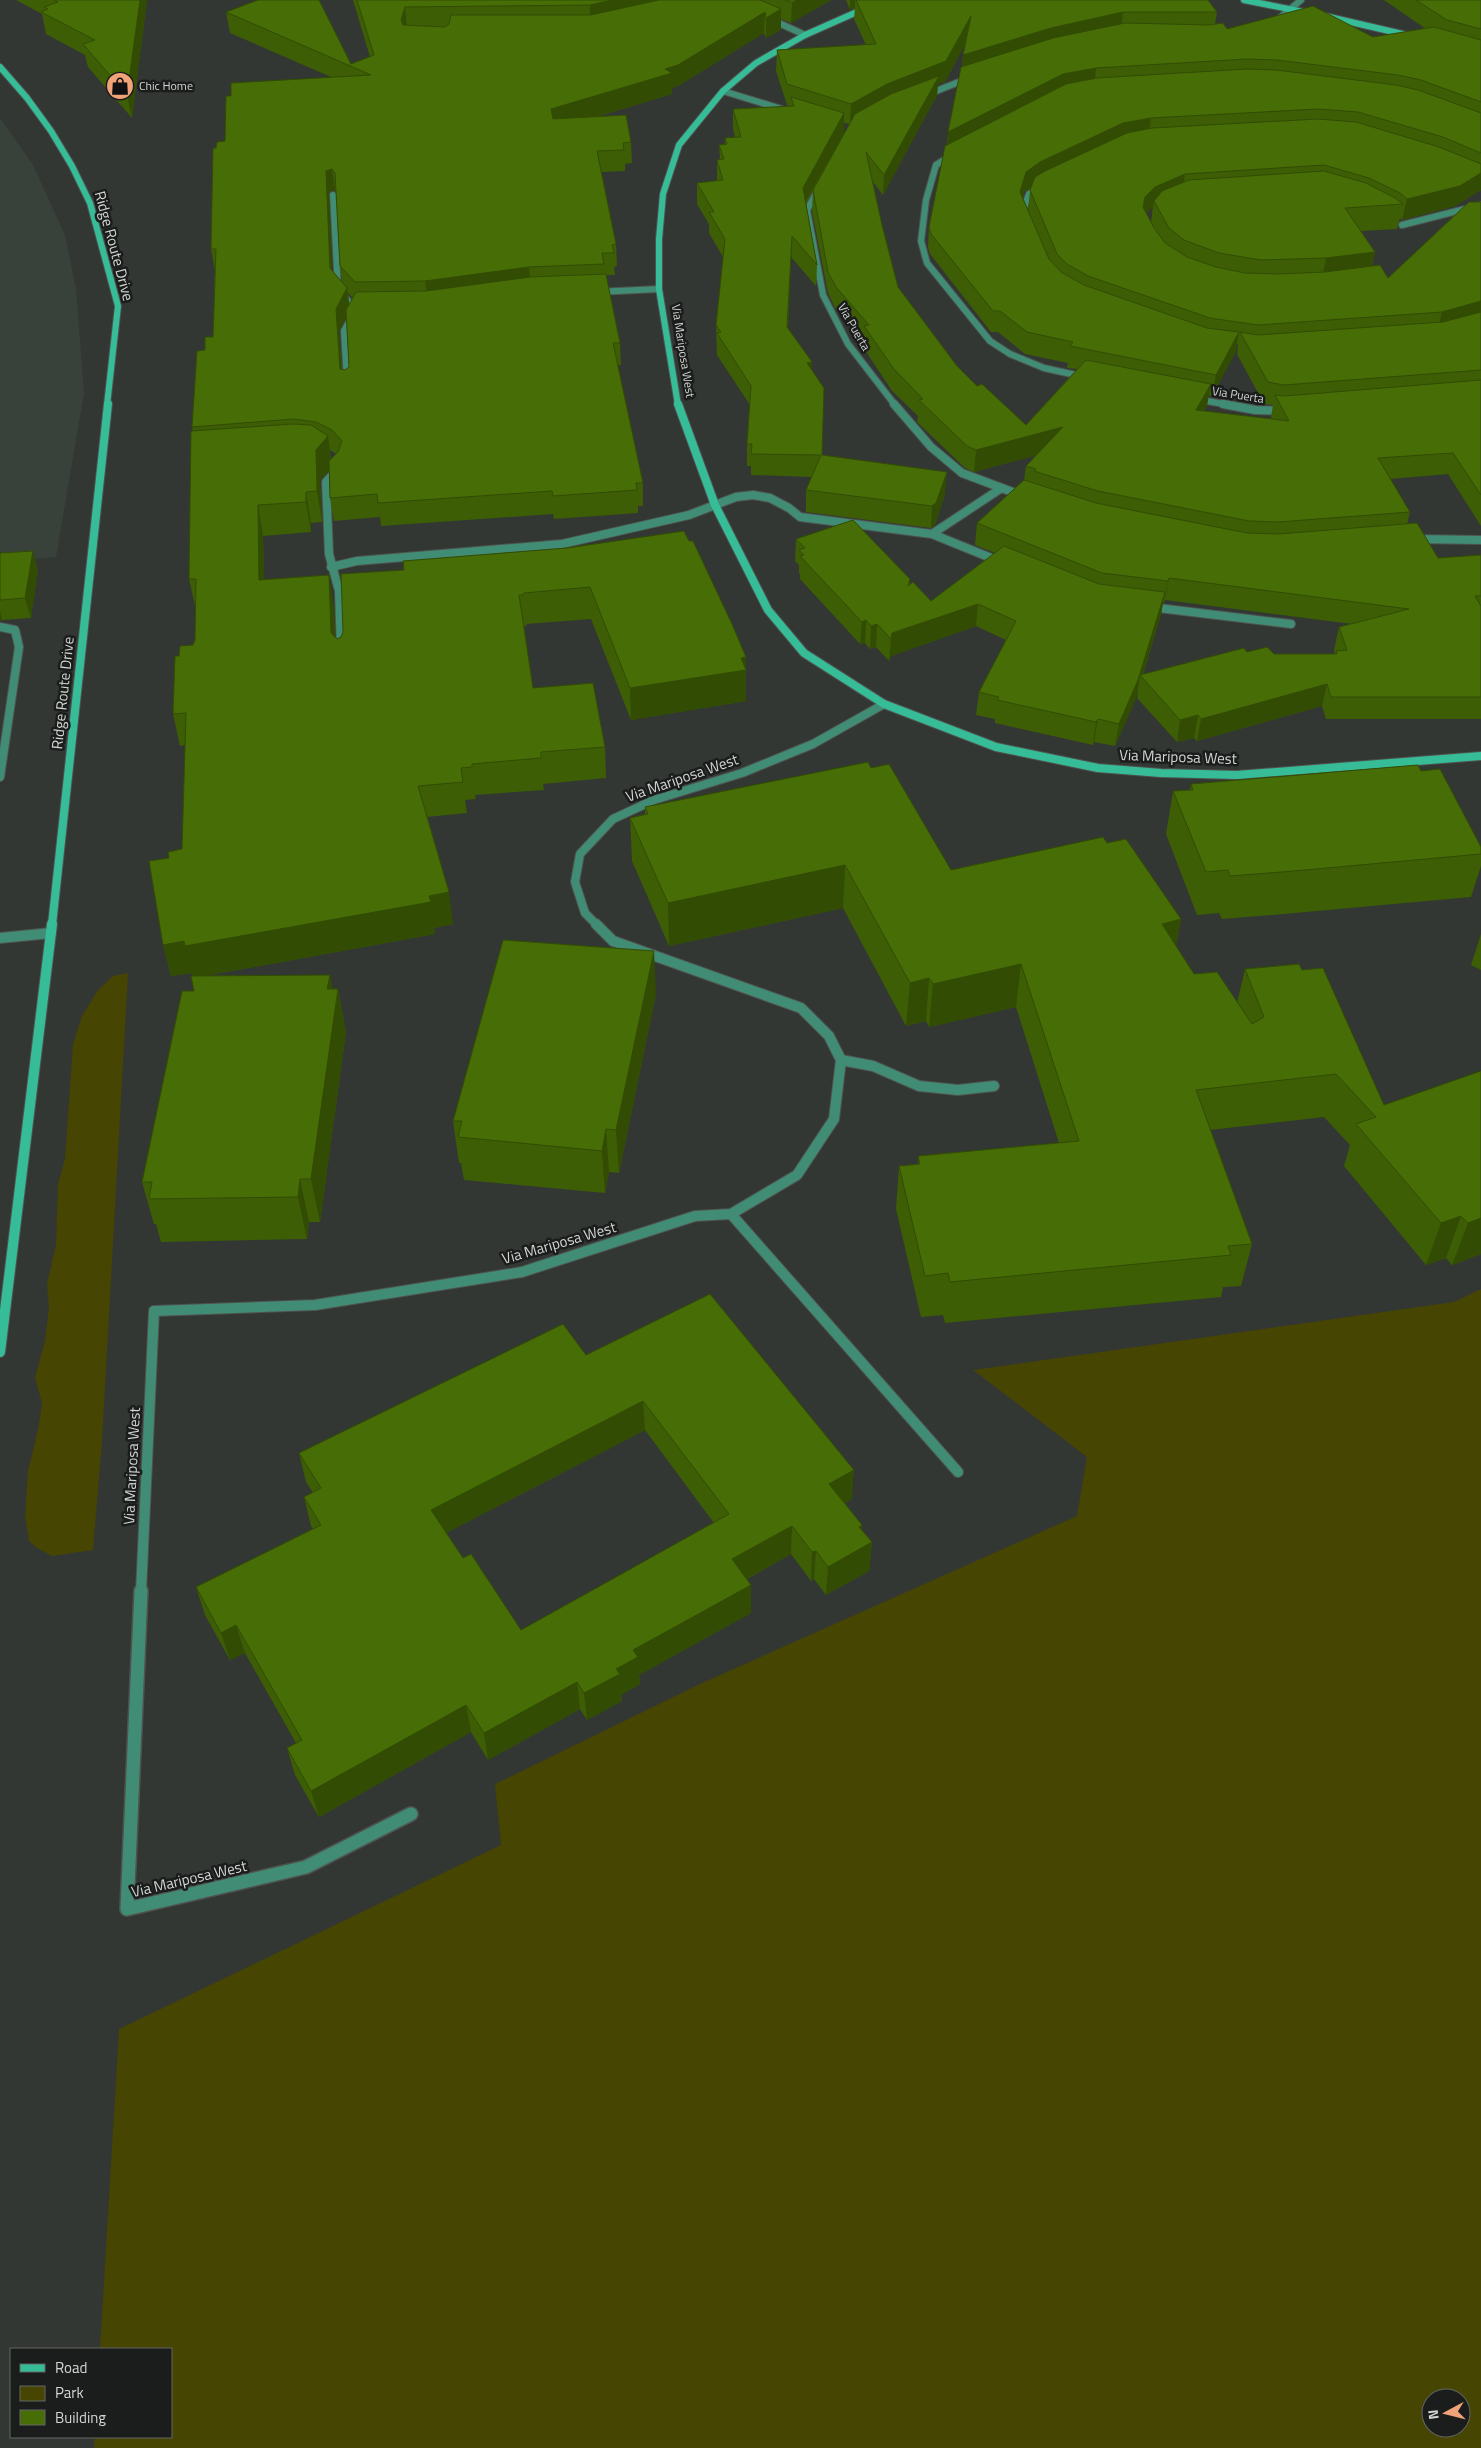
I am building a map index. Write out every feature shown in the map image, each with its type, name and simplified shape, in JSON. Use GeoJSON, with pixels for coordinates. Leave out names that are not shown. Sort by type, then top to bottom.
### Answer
{"type":"FeatureCollection","features":[{"type":"Feature","properties":{"kind":"street","name":"Via Mariposa West"},"geometry":{"type":"LineString","coordinates":[[884,0],[805,34],[756,63],[723,91],[679,145],[663,194],[659,239],[659,289],[677,402],[715,505],[768,610],[804,653],[884,704],[996,746],[1046,759],[1098,768],[1161,773],[1237,775],[1481,756]]}},
{"type":"Feature","properties":{"kind":"street"},"geometry":{"type":"LineString","coordinates":[[1244,0],[1414,37]]}},
{"type":"Feature","properties":{"kind":"street"},"geometry":{"type":"LineString","coordinates":[[1266,26],[1275,23],[1301,0]]}},
{"type":"Feature","properties":{"kind":"street"},"geometry":{"type":"LineString","coordinates":[[763,16],[805,34]]}},
{"type":"Feature","properties":{"kind":"street","name":"Ridge Route Drive"},"geometry":{"type":"LineString","coordinates":[[0,67],[43,118],[84,189],[90,203],[118,306],[51,933],[0,1352]]}},
{"type":"Feature","properties":{"kind":"street"},"geometry":{"type":"LineString","coordinates":[[918,98],[976,76]]}},
{"type":"Feature","properties":{"kind":"street"},"geometry":{"type":"LineString","coordinates":[[723,91],[796,113]]}},
{"type":"Feature","properties":{"kind":"street"},"geometry":{"type":"LineString","coordinates":[[962,150],[936,165],[926,200],[921,241],[927,264],[990,341],[1010,354],[1044,368],[1091,378]]}},
{"type":"Feature","properties":{"kind":"street","name":"Via Puerta"},"geometry":{"type":"LineString","coordinates":[[824,178],[807,210],[823,295],[848,344],[886,395],[931,447],[962,473],[1000,489],[1028,498]]}},
{"type":"Feature","properties":{"kind":"street"},"geometry":{"type":"LineString","coordinates":[[1026,219],[1023,211],[1029,194],[1049,183]]}},
{"type":"Feature","properties":{"kind":"street"},"geometry":{"type":"LineString","coordinates":[[333,195],[338,290],[356,309]]}},
{"type":"Feature","properties":{"kind":"street"},"geometry":{"type":"LineString","coordinates":[[1406,233],[1400,223],[1481,205]]}},
{"type":"Feature","properties":{"kind":"street"},"geometry":{"type":"LineString","coordinates":[[590,292],[659,289]]}},
{"type":"Feature","properties":{"kind":"street"},"geometry":{"type":"LineString","coordinates":[[356,309],[365,308]]}},
{"type":"Feature","properties":{"kind":"street"},"geometry":{"type":"LineString","coordinates":[[347,388],[344,331],[356,309]]}},
{"type":"Feature","properties":{"kind":"street","name":"Via Puerta"},"geometry":{"type":"LineString","coordinates":[[1185,397],[1255,410],[1290,411]]}},
{"type":"Feature","properties":{"kind":"street"},"geometry":{"type":"LineString","coordinates":[[335,461],[339,465],[337,472],[326,482],[328,554],[339,591],[342,664]]}},
{"type":"Feature","properties":{"kind":"street"},"geometry":{"type":"LineString","coordinates":[[932,534],[1000,489]]}},
{"type":"Feature","properties":{"kind":"street"},"geometry":{"type":"LineString","coordinates":[[331,567],[357,561],[562,544],[689,515],[736,497],[753,495],[770,498],[800,517],[932,534],[1006,564]]}},
{"type":"Feature","properties":{"kind":"street"},"geometry":{"type":"LineString","coordinates":[[1408,540],[1481,540]]}},
{"type":"Feature","properties":{"kind":"street"},"geometry":{"type":"LineString","coordinates":[[1136,605],[1291,624]]}},
{"type":"Feature","properties":{"kind":"street"},"geometry":{"type":"LineString","coordinates":[[0,627],[15,630],[18,636],[19,648],[0,777]]}},
{"type":"Feature","properties":{"kind":"street","name":"Via Mariposa West"},"geometry":{"type":"LineString","coordinates":[[411,1814],[306,1867],[127,1909],[154,1311],[315,1305],[522,1272],[695,1216],[731,1214],[797,1175],[834,1119],[841,1060],[828,1036],[801,1008],[673,964],[613,941],[585,913],[575,882],[580,854],[613,819],[654,800],[742,773],[813,744],[884,704]]}},
{"type":"Feature","properties":{"kind":"street"},"geometry":{"type":"LineString","coordinates":[[0,938],[51,933]]}},
{"type":"Feature","properties":{"kind":"street"},"geometry":{"type":"LineString","coordinates":[[841,1060],[873,1066],[919,1086],[958,1090],[994,1086]]}},
{"type":"Feature","properties":{"kind":"street"},"geometry":{"type":"LineString","coordinates":[[731,1214],[958,1472]]}},
{"type":"Feature","properties":{"kind":"shaded area"},"geometry":{"type":"Polygon","coordinates":[[[0,118],[33,165],[65,235],[76,289],[84,393],[56,557],[0,561],[0,118]]]}},
{"type":"Feature","properties":{"kind":"green space"},"geometry":{"type":"Polygon","coordinates":[[[128,973],[102,1441],[93,1550],[52,1556],[29,1541],[25,1516],[28,1471],[38,1430],[42,1403],[35,1378],[45,1341],[49,1308],[47,1284],[56,1245],[58,1184],[65,1159],[73,1044],[82,1016],[98,990],[113,976],[128,973]]]}},
{"type":"Feature","properties":{"kind":"green space"},"geometry":{"type":"Polygon","coordinates":[[[1481,1289],[1481,2448],[94,2448],[95,2438],[172,2438],[172,2348],[100,2348],[119,2029],[501,1845],[495,1784],[702,1683],[1077,1516],[1087,1457],[973,1370],[1454,1302],[1481,1289]]]}},
{"type":"Feature","properties":{"kind":"building"},"geometry":{"type":"Polygon","coordinates":[[[54,0],[140,0],[127,95],[83,44],[95,40],[41,12],[48,9],[44,7],[58,2],[54,0]]]}},
{"type":"Feature","properties":{"kind":"building"},"geometry":{"type":"Polygon","coordinates":[[[258,0],[319,0],[351,64],[374,55],[357,0],[612,0],[590,5],[405,7],[401,20],[403,25],[445,27],[449,24],[451,15],[591,15],[659,0],[760,0],[781,9],[766,18],[765,12],[678,65],[665,69],[672,73],[551,109],[553,119],[626,115],[631,142],[623,143],[624,150],[597,151],[616,244],[612,245],[614,253],[602,253],[604,264],[529,267],[425,281],[355,282],[340,266],[335,173],[332,169],[326,171],[330,268],[347,288],[336,309],[340,369],[345,370],[349,367],[346,310],[356,292],[426,291],[530,277],[606,274],[620,343],[613,343],[643,483],[636,483],[637,490],[553,496],[552,491],[378,503],[377,494],[330,498],[329,461],[338,452],[342,441],[332,430],[316,422],[294,419],[192,427],[197,351],[205,350],[205,337],[213,337],[216,249],[211,249],[213,148],[216,148],[217,142],[225,141],[226,96],[231,96],[231,83],[371,75],[226,12],[258,0]]]}},
{"type":"Feature","properties":{"kind":"building"},"geometry":{"type":"Polygon","coordinates":[[[785,0],[797,0],[792,3],[785,0]]]}},
{"type":"Feature","properties":{"kind":"building"},"geometry":{"type":"Polygon","coordinates":[[[856,0],[1208,0],[1217,12],[1123,12],[1051,28],[963,55],[971,16],[946,61],[887,84],[851,104],[787,84],[777,50],[876,44],[856,0]]]}},
{"type":"Feature","properties":{"kind":"building"},"geometry":{"type":"Polygon","coordinates":[[[1416,0],[1481,0],[1481,29],[1447,20],[1416,0]]]}},
{"type":"Feature","properties":{"kind":"building"},"geometry":{"type":"Polygon","coordinates":[[[1313,6],[1373,37],[1434,27],[1481,40],[1481,102],[1421,80],[1398,75],[1277,60],[1247,59],[1096,68],[1063,74],[948,132],[961,67],[1053,38],[1125,23],[1209,25],[1223,23],[1227,29],[1313,6]]]}},
{"type":"Feature","properties":{"kind":"building"},"geometry":{"type":"Polygon","coordinates":[[[1247,69],[1276,70],[1396,85],[1418,90],[1481,113],[1481,153],[1443,137],[1358,112],[1318,109],[1151,118],[1123,123],[1040,162],[1026,172],[1020,192],[1049,259],[1061,272],[1084,285],[1207,328],[1239,332],[1216,375],[1070,346],[1073,342],[1027,332],[1000,311],[993,311],[931,234],[929,227],[945,146],[1066,84],[1097,78],[1247,69]]]}},
{"type":"Feature","properties":{"kind":"building"},"geometry":{"type":"Polygon","coordinates":[[[939,76],[884,175],[866,152],[882,225],[898,287],[957,366],[977,386],[982,384],[1026,425],[1086,360],[1211,384],[1196,410],[1289,421],[1275,395],[1285,396],[1481,380],[1481,495],[1453,453],[1378,458],[1410,512],[1278,522],[1249,521],[1098,491],[1034,471],[1036,469],[1026,466],[1063,427],[976,450],[967,446],[919,400],[923,399],[894,369],[864,326],[869,325],[836,287],[828,272],[813,190],[855,114],[891,94],[939,76]]]}},
{"type":"Feature","properties":{"kind":"building"},"geometry":{"type":"Polygon","coordinates":[[[791,97],[844,113],[803,188],[817,265],[792,236],[787,327],[812,362],[807,363],[824,388],[822,455],[947,472],[936,503],[932,506],[806,490],[821,455],[751,454],[752,444],[747,444],[751,386],[717,333],[721,332],[716,325],[725,239],[709,212],[714,212],[697,183],[723,180],[717,160],[724,159],[719,145],[727,144],[725,138],[741,137],[733,109],[794,106],[791,97]]]}},
{"type":"Feature","properties":{"kind":"building"},"geometry":{"type":"Polygon","coordinates":[[[1318,119],[1356,122],[1439,147],[1481,164],[1481,173],[1460,186],[1407,199],[1400,193],[1369,178],[1324,165],[1185,174],[1155,187],[1145,197],[1143,207],[1154,228],[1165,243],[1187,257],[1216,267],[1245,273],[1325,272],[1380,265],[1388,278],[1469,202],[1481,202],[1481,301],[1442,312],[1258,325],[1210,318],[1088,276],[1067,264],[1057,254],[1030,190],[1035,177],[1045,171],[1127,133],[1152,128],[1318,119]]]}},
{"type":"Feature","properties":{"kind":"building"},"geometry":{"type":"Polygon","coordinates":[[[1324,171],[1366,183],[1403,204],[1345,208],[1375,252],[1326,258],[1261,260],[1219,253],[1184,240],[1169,228],[1154,201],[1162,191],[1189,180],[1324,171]]]}},
{"type":"Feature","properties":{"kind":"building"},"geometry":{"type":"Polygon","coordinates":[[[1481,312],[1481,370],[1284,385],[1268,382],[1240,332],[1258,335],[1443,322],[1481,312]]]}},
{"type":"Feature","properties":{"kind":"building"},"geometry":{"type":"Polygon","coordinates":[[[293,424],[311,425],[328,436],[316,450],[317,491],[306,492],[306,502],[258,505],[259,580],[329,575],[331,633],[337,639],[341,637],[343,632],[341,574],[404,570],[403,561],[567,548],[684,531],[689,541],[693,541],[732,624],[746,657],[741,658],[746,670],[630,688],[590,587],[519,595],[533,688],[593,683],[605,747],[541,752],[541,758],[472,764],[472,767],[461,768],[463,782],[418,786],[449,892],[429,896],[431,902],[185,946],[184,941],[163,945],[149,861],[169,858],[168,852],[182,849],[186,713],[173,714],[175,656],[179,656],[180,646],[193,645],[195,640],[196,579],[189,579],[191,431],[293,424]]]}},
{"type":"Feature","properties":{"kind":"building"},"geometry":{"type":"Polygon","coordinates":[[[1024,480],[1096,503],[1247,533],[1279,534],[1417,523],[1438,558],[1481,555],[1481,596],[1475,596],[1481,606],[1481,697],[1331,697],[1327,684],[1201,719],[1198,715],[1180,720],[1140,675],[1244,648],[1247,652],[1267,647],[1274,654],[1337,654],[1336,651],[1347,650],[1339,627],[1409,609],[1169,578],[1168,581],[1102,573],[977,523],[1024,480]]]}},
{"type":"Feature","properties":{"kind":"building"},"geometry":{"type":"Polygon","coordinates":[[[853,520],[910,579],[908,586],[913,582],[931,601],[1004,546],[1099,584],[1165,592],[1138,680],[1119,724],[1098,719],[1096,722],[997,700],[999,697],[979,692],[1016,621],[978,604],[892,633],[891,639],[877,624],[871,626],[866,620],[862,622],[800,556],[804,555],[799,550],[805,548],[796,539],[853,520]]]}},
{"type":"Feature","properties":{"kind":"building"},"geometry":{"type":"Polygon","coordinates":[[[33,551],[25,598],[0,600],[0,553],[33,551]]]}},
{"type":"Feature","properties":{"kind":"building"},"geometry":{"type":"Polygon","coordinates":[[[868,762],[871,768],[889,764],[951,870],[1103,837],[1107,843],[1126,839],[1181,919],[1162,924],[1194,974],[1217,972],[1252,1024],[1264,1017],[1245,969],[1299,964],[1302,970],[1323,968],[1384,1105],[1481,1071],[1481,1218],[1468,1223],[1461,1216],[1441,1223],[1356,1124],[1376,1117],[1336,1074],[1196,1090],[1252,1244],[1228,1246],[1231,1255],[950,1282],[948,1273],[925,1276],[899,1166],[920,1164],[918,1156],[1079,1141],[1021,964],[933,984],[929,978],[910,983],[845,865],[668,903],[630,818],[648,814],[645,807],[868,762]]]}},
{"type":"Feature","properties":{"kind":"building"},"geometry":{"type":"Polygon","coordinates":[[[1418,765],[1421,771],[1440,769],[1481,847],[1481,854],[1230,876],[1228,870],[1206,872],[1173,791],[1193,790],[1191,784],[1418,765]]]}},
{"type":"Feature","properties":{"kind":"building"},"geometry":{"type":"Polygon","coordinates":[[[503,940],[654,951],[616,1130],[606,1129],[602,1151],[458,1137],[462,1121],[453,1121],[503,940]]]}},
{"type":"Feature","properties":{"kind":"building"},"geometry":{"type":"Polygon","coordinates":[[[330,975],[327,989],[338,989],[311,1179],[300,1179],[298,1197],[149,1199],[152,1182],[142,1182],[182,991],[194,991],[191,976],[330,975]]]}},
{"type":"Feature","properties":{"kind":"building"},"geometry":{"type":"Polygon","coordinates":[[[710,1294],[854,1470],[829,1484],[862,1525],[859,1527],[872,1542],[828,1567],[816,1551],[812,1552],[792,1526],[732,1559],[751,1585],[633,1650],[638,1657],[616,1669],[620,1674],[584,1693],[577,1682],[484,1733],[466,1705],[311,1791],[287,1748],[302,1740],[236,1625],[221,1633],[196,1587],[321,1525],[304,1497],[321,1488],[299,1453],[563,1324],[586,1355],[710,1294]],[[643,1401],[431,1510],[463,1558],[471,1554],[521,1630],[729,1514],[643,1401]]]}},
{"type":"Feature","properties":{"kind":"place","name":"Chic Home"},"geometry":{"type":"Point","coordinates":[120,86]}}]}
